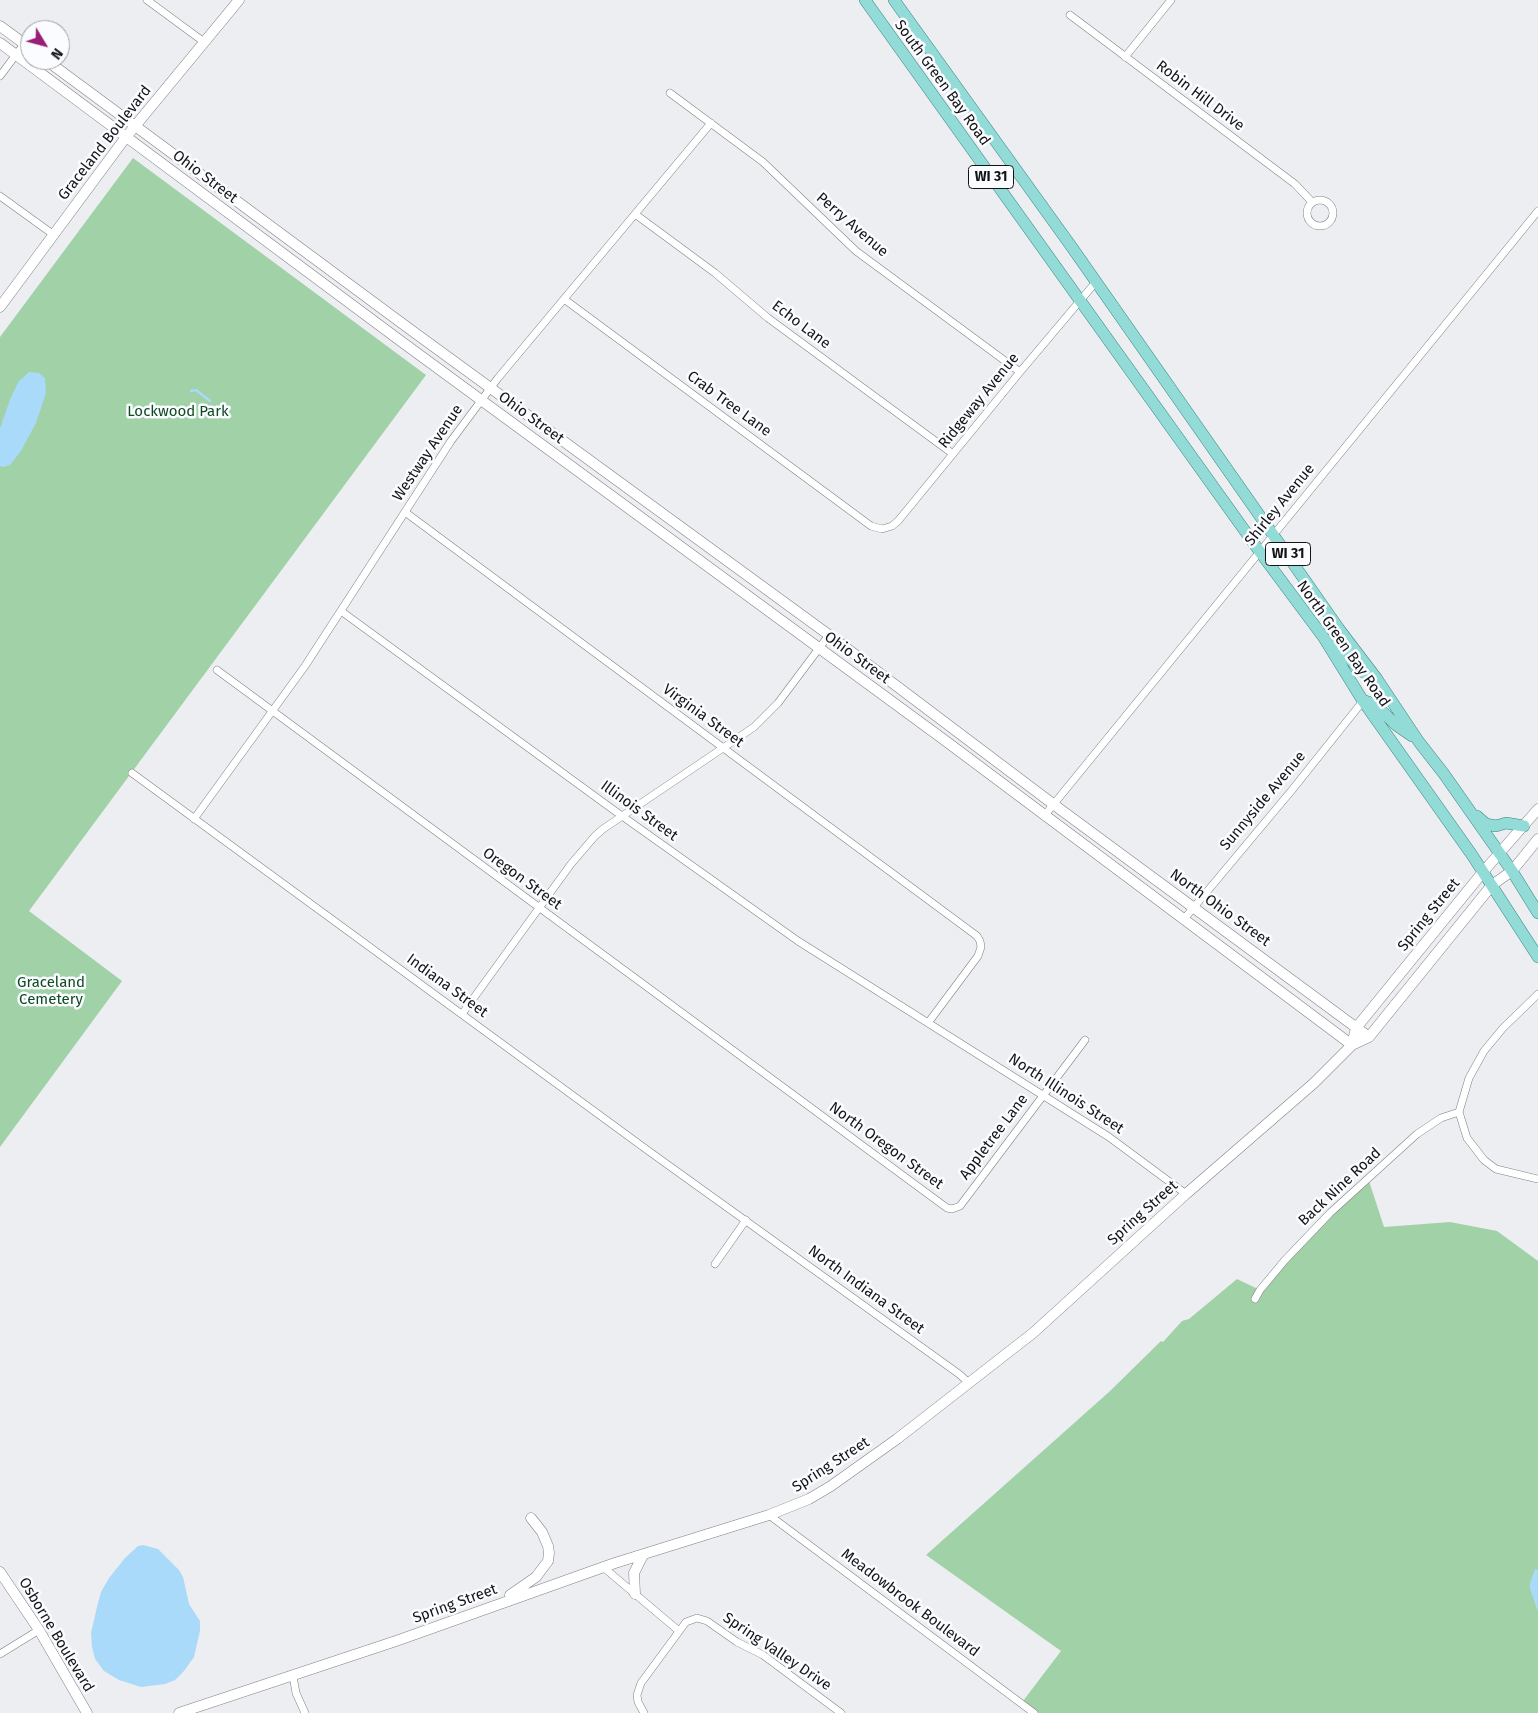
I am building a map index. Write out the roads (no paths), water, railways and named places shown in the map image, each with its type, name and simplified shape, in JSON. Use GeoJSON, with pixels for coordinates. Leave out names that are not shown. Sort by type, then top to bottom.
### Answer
{"type":"FeatureCollection","features":[{"type":"Feature","properties":{"kind":"main road","name":"South Green Bay Road"},"geometry":{"type":"LineString","coordinates":[[865,0],[1118,353]]}},
{"type":"Feature","properties":{"kind":"main road","name":"South Green Bay Road"},"geometry":{"type":"LineString","coordinates":[[894,0],[1132,334]]}},
{"type":"Feature","properties":{"kind":"main road","name":"North Green Bay Road"},"geometry":{"type":"LineString","coordinates":[[1132,334],[1512,871],[1538,913]]}},
{"type":"Feature","properties":{"kind":"main road","name":"North Green Bay Road"},"geometry":{"type":"LineString","coordinates":[[1118,353],[1324,638],[1363,700],[1492,885],[1538,957]]}},
{"type":"Feature","properties":{"kind":"main road"},"geometry":{"type":"LineString","coordinates":[[1324,638],[1348,657],[1361,671],[1377,679]]}},
{"type":"Feature","properties":{"kind":"main road"},"geometry":{"type":"LineString","coordinates":[[1363,700],[1376,706],[1396,725],[1420,742]]}},
{"type":"Feature","properties":{"kind":"main road"},"geometry":{"type":"LineString","coordinates":[[1469,810],[1486,824],[1496,826],[1506,823],[1524,826]]}},
{"type":"Feature","properties":{"kind":"street"},"geometry":{"type":"LineString","coordinates":[[147,0],[204,42]]}},
{"type":"Feature","properties":{"kind":"street","name":"Graceland Boulevard"},"geometry":{"type":"LineString","coordinates":[[0,307],[126,137],[239,0]]}},
{"type":"Feature","properties":{"kind":"street"},"geometry":{"type":"LineString","coordinates":[[1125,57],[1171,0]]}},
{"type":"Feature","properties":{"kind":"street","name":"Robin Hill Drive"},"geometry":{"type":"LineString","coordinates":[[1070,15],[1295,184],[1312,202]]}},
{"type":"Feature","properties":{"kind":"street"},"geometry":{"type":"LineString","coordinates":[[0,26],[20,41]]}},
{"type":"Feature","properties":{"kind":"street","name":"Ohio Street"},"geometry":{"type":"LineString","coordinates":[[0,43],[252,231],[962,753],[1044,816]]}},
{"type":"Feature","properties":{"kind":"street"},"geometry":{"type":"LineString","coordinates":[[0,76],[20,52]]}},
{"type":"Feature","properties":{"kind":"street","name":"Ohio Street"},"geometry":{"type":"LineString","coordinates":[[60,70],[829,636],[1053,804]]}},
{"type":"Feature","properties":{"kind":"street","name":"Perry Avenue"},"geometry":{"type":"LineString","coordinates":[[670,93],[763,162],[856,251],[1020,372]]}},
{"type":"Feature","properties":{"kind":"street","name":"Westway Avenue"},"geometry":{"type":"LineString","coordinates":[[194,819],[305,666],[451,441],[490,388],[711,123]]}},
{"type":"Feature","properties":{"kind":"street"},"geometry":{"type":"LineString","coordinates":[[0,196],[54,235]]}},
{"type":"Feature","properties":{"kind":"street","name":"Shirley Avenue"},"geometry":{"type":"LineString","coordinates":[[1044,816],[1538,211]]}},
{"type":"Feature","properties":{"kind":"street","name":"Echo Lane"},"geometry":{"type":"LineString","coordinates":[[635,214],[715,273],[768,318],[953,454]]}},
{"type":"Feature","properties":{"kind":"street"},"geometry":{"type":"LineString","coordinates":[[252,231],[261,219]]}},
{"type":"Feature","properties":{"kind":"street","name":"Ridgeway Avenue"},"geometry":{"type":"LineString","coordinates":[[879,529],[887,528],[898,521],[1095,283]]}},
{"type":"Feature","properties":{"kind":"street","name":"Crab Tree Lane"},"geometry":{"type":"LineString","coordinates":[[564,300],[871,526],[879,529]]}},
{"type":"Feature","properties":{"kind":"street"},"geometry":{"type":"LineString","coordinates":[[605,491],[614,479]]}},
{"type":"Feature","properties":{"kind":"street","name":"Virginia Street"},"geometry":{"type":"LineString","coordinates":[[405,512],[977,936],[981,946],[978,956],[928,1023]]}},
{"type":"Feature","properties":{"kind":"street"},"geometry":{"type":"LineString","coordinates":[[706,566],[716,553]]}},
{"type":"Feature","properties":{"kind":"street","name":"Illinois Street"},"geometry":{"type":"LineString","coordinates":[[341,611],[622,816],[798,941],[928,1023]]}},
{"type":"Feature","properties":{"kind":"street"},"geometry":{"type":"LineString","coordinates":[[462,1014],[582,849],[603,829],[723,748],[766,716],[789,690],[829,636]]}},
{"type":"Feature","properties":{"kind":"street","name":"Oregon Street"},"geometry":{"type":"LineString","coordinates":[[218,670],[812,1108]]}},
{"type":"Feature","properties":{"kind":"street"},"geometry":{"type":"LineString","coordinates":[[890,701],[899,688]]}},
{"type":"Feature","properties":{"kind":"street","name":"Sunnyside Avenue"},"geometry":{"type":"LineString","coordinates":[[1184,919],[1292,790],[1363,700]]}},
{"type":"Feature","properties":{"kind":"street"},"geometry":{"type":"LineString","coordinates":[[962,753],[971,742]]}},
{"type":"Feature","properties":{"kind":"street","name":"Indiana Street"},"geometry":{"type":"LineString","coordinates":[[132,773],[650,1152],[746,1220]]}},
{"type":"Feature","properties":{"kind":"street","name":"North Ohio Street"},"geometry":{"type":"LineString","coordinates":[[1053,804],[1369,1037]]}},
{"type":"Feature","properties":{"kind":"street","name":"Spring Street"},"geometry":{"type":"LineString","coordinates":[[1352,1045],[1356,1028],[1483,872],[1538,809]]}},
{"type":"Feature","properties":{"kind":"street","name":"North Ohio Street"},"geometry":{"type":"LineString","coordinates":[[1044,816],[1352,1045]]}},
{"type":"Feature","properties":{"kind":"street","name":"Spring Street"},"geometry":{"type":"LineString","coordinates":[[179,1713],[425,1631],[604,1567],[769,1516],[810,1498],[831,1486],[897,1439],[1040,1327],[1186,1194],[1314,1083],[1352,1045],[1369,1037],[1492,885],[1512,871],[1538,840]]}},
{"type":"Feature","properties":{"kind":"street"},"geometry":{"type":"LineString","coordinates":[[1267,982],[1275,967]]}},
{"type":"Feature","properties":{"kind":"street"},"geometry":{"type":"LineString","coordinates":[[1538,994],[1503,1028],[1484,1051],[1469,1078],[1459,1112],[1466,1138],[1484,1160],[1496,1169],[1538,1179]]}},
{"type":"Feature","properties":{"kind":"street"},"geometry":{"type":"LineString","coordinates":[[1306,1011],[1316,998]]}},
{"type":"Feature","properties":{"kind":"street","name":"North Illinois Street"},"geometry":{"type":"LineString","coordinates":[[928,1023],[1109,1137],[1186,1194]]}},
{"type":"Feature","properties":{"kind":"street"},"geometry":{"type":"LineString","coordinates":[[1043,1095],[1085,1040]]}},
{"type":"Feature","properties":{"kind":"street","name":"Appletree Lane"},"geometry":{"type":"LineString","coordinates":[[944,1206],[952,1209],[960,1206],[1043,1095]]}},
{"type":"Feature","properties":{"kind":"street","name":"North Oregon Street"},"geometry":{"type":"LineString","coordinates":[[812,1108],[944,1206]]}},
{"type":"Feature","properties":{"kind":"street","name":"Back Nine Road"},"geometry":{"type":"LineString","coordinates":[[1255,1299],[1285,1260],[1330,1213],[1417,1134],[1442,1118],[1459,1112]]}},
{"type":"Feature","properties":{"kind":"street"},"geometry":{"type":"LineString","coordinates":[[715,1264],[746,1220]]}},
{"type":"Feature","properties":{"kind":"street","name":"North Indiana Street"},"geometry":{"type":"LineString","coordinates":[[746,1220],[969,1383]]}},
{"type":"Feature","properties":{"kind":"street","name":"Meadowbrook Boulevard"},"geometry":{"type":"LineString","coordinates":[[769,1516],[1034,1713]]}},
{"type":"Feature","properties":{"kind":"street"},"geometry":{"type":"LineString","coordinates":[[492,1606],[536,1578],[548,1561],[548,1546],[542,1532],[531,1518]]}},
{"type":"Feature","properties":{"kind":"street"},"geometry":{"type":"LineString","coordinates":[[635,1594],[634,1573],[643,1555]]}},
{"type":"Feature","properties":{"kind":"street"},"geometry":{"type":"LineString","coordinates":[[604,1567],[679,1631],[638,1689],[638,1702],[644,1713]]}},
{"type":"Feature","properties":{"kind":"street","name":"Osborne Boulevard"},"geometry":{"type":"LineString","coordinates":[[0,1572],[38,1630],[87,1713]]}},
{"type":"Feature","properties":{"kind":"street","name":"Spring Valley Drive"},"geometry":{"type":"LineString","coordinates":[[679,1631],[691,1619],[697,1618],[707,1621],[726,1635],[768,1659],[841,1713]]}},
{"type":"Feature","properties":{"kind":"street"},"geometry":{"type":"LineString","coordinates":[[0,1654],[38,1630]]}},
{"type":"Feature","properties":{"kind":"street"},"geometry":{"type":"LineString","coordinates":[[293,1676],[296,1693],[305,1713]]}},
{"type":"Feature","properties":{"kind":"water"},"geometry":{"type":"Polygon","coordinates":[[[29,372],[39,373],[45,378],[46,393],[36,423],[21,451],[10,465],[3,467],[0,466],[0,428],[19,381],[29,372]]]}},
{"type":"Feature","properties":{"kind":"water"},"geometry":{"type":"Polygon","coordinates":[[[143,1545],[158,1549],[179,1570],[183,1577],[189,1604],[200,1621],[200,1631],[194,1657],[175,1680],[165,1684],[141,1687],[119,1680],[104,1671],[95,1659],[91,1633],[101,1592],[109,1578],[125,1558],[138,1546],[143,1545]]]}},
{"type":"Feature","properties":{"kind":"water"},"geometry":{"type":"Polygon","coordinates":[[[1535,1569],[1538,1570],[1538,1612],[1530,1589],[1535,1569]]]}},
{"type":"Feature","properties":{"kind":"waterway"},"geometry":{"type":"LineString","coordinates":[[191,391],[196,390],[210,401]]}},
{"type":"Feature","properties":{"kind":"park label","name":"Lockwood Park"},"geometry":{"type":"Point","coordinates":[178,412]}},
{"type":"Feature","properties":{"kind":"park label","name":"Graceland Cemetery"},"geometry":{"type":"Point","coordinates":[51,992]}}]}
